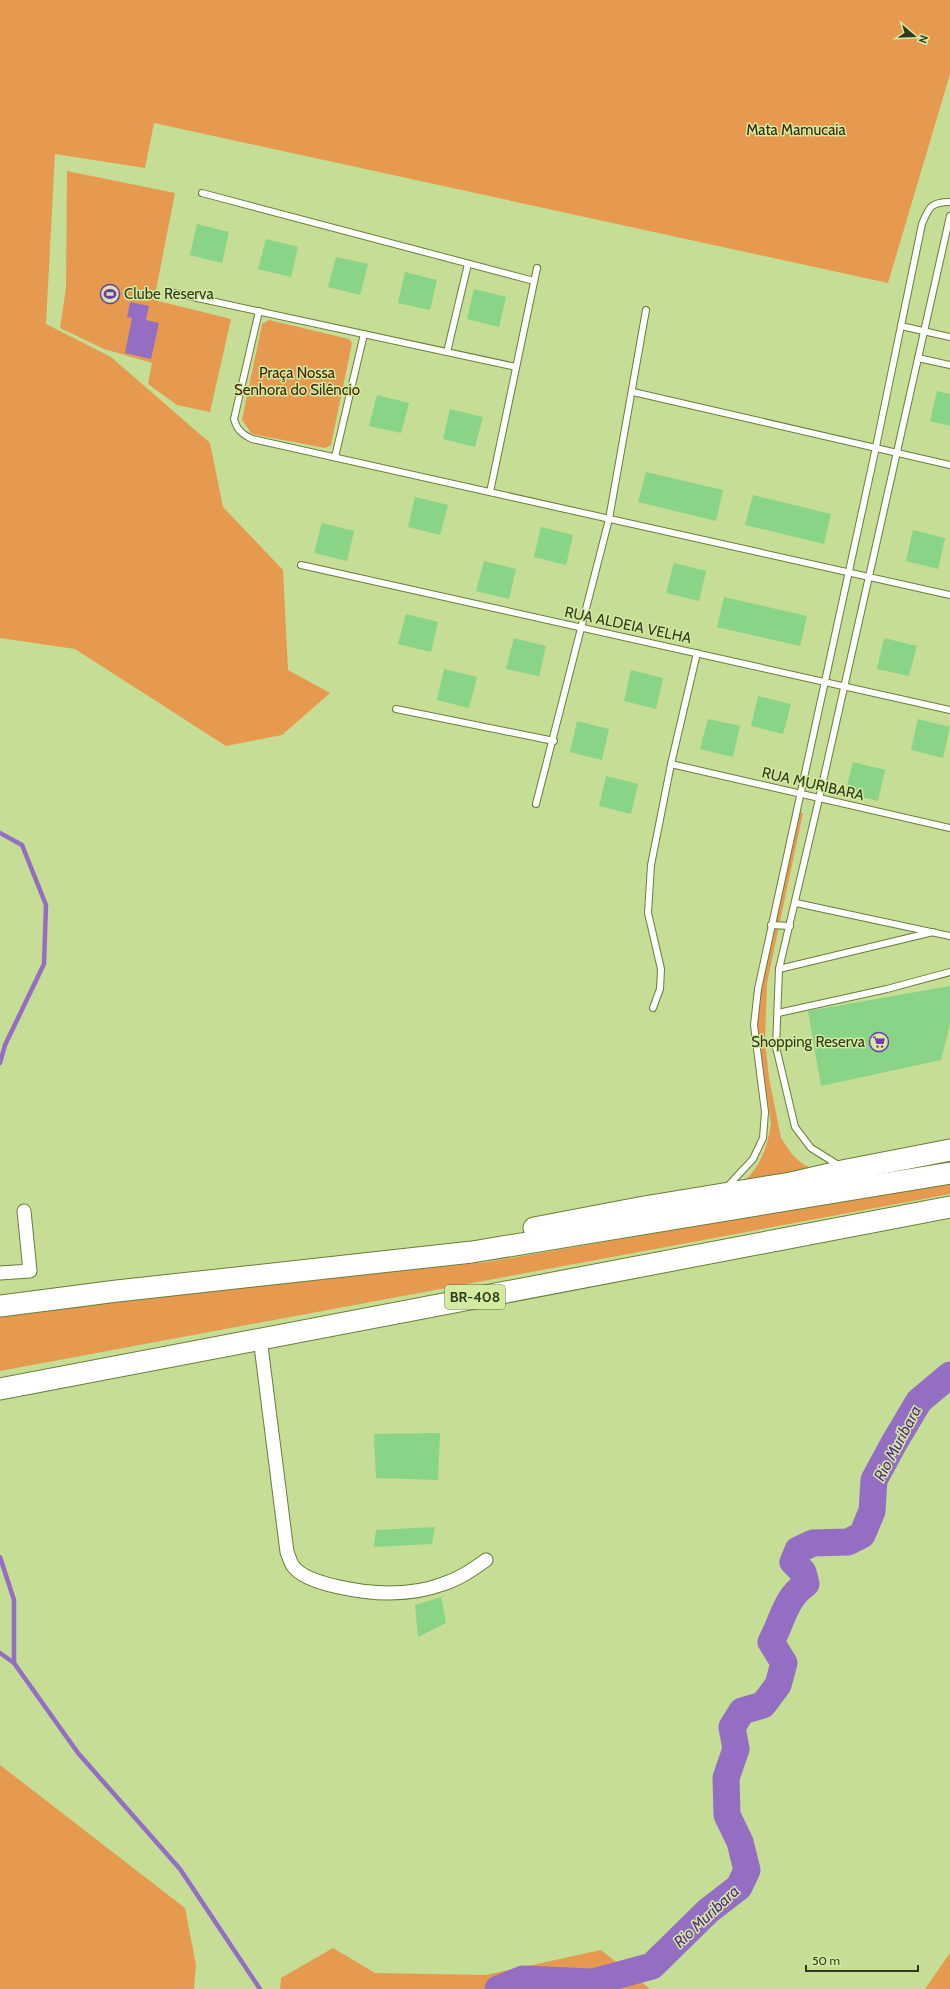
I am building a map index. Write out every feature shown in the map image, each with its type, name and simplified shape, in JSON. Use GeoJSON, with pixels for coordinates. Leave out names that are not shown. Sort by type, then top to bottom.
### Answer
{"type":"FeatureCollection","features":[{"type":"Feature","properties":{"kind":"highway"},"geometry":{"type":"LineString","coordinates":[[472,1252],[508,1235],[544,1226],[720,1194],[791,1183],[847,1170],[950,1150]]}},
{"type":"Feature","properties":{"kind":"highway"},"geometry":{"type":"LineString","coordinates":[[0,1306],[125,1290],[472,1252],[950,1173]]}},
{"type":"Feature","properties":{"kind":"highway","name":"BR-408"},"geometry":{"type":"LineString","coordinates":[[0,1389],[950,1206]]}},
{"type":"Feature","properties":{"kind":"street"},"geometry":{"type":"LineString","coordinates":[[0,1273],[30,1271],[24,1211]]}},
{"type":"Feature","properties":{"kind":"street"},"geometry":{"type":"LineString","coordinates":[[260,1338],[287,1552],[293,1566],[304,1576],[322,1582],[362,1591],[390,1593],[443,1584],[467,1574],[486,1560]]}},
{"type":"Feature","properties":{"kind":"lane"},"geometry":{"type":"LineString","coordinates":[[202,193],[468,264],[534,280]]}},
{"type":"Feature","properties":{"kind":"lane"},"geometry":{"type":"LineString","coordinates":[[720,1194],[753,1159],[763,1138],[765,1112],[754,1025],[758,989],[849,574],[922,224],[932,205],[938,202],[950,202]]}},
{"type":"Feature","properties":{"kind":"lane"},"geometry":{"type":"LineString","coordinates":[[847,1170],[811,1148],[795,1127],[776,1047],[779,969],[796,903],[950,216]]}},
{"type":"Feature","properties":{"kind":"lane"},"geometry":{"type":"LineString","coordinates":[[448,352],[468,264]]}},
{"type":"Feature","properties":{"kind":"lane"},"geometry":{"type":"LineString","coordinates":[[490,492],[537,268]]}},
{"type":"Feature","properties":{"kind":"lane"},"geometry":{"type":"LineString","coordinates":[[174,293],[516,367]]}},
{"type":"Feature","properties":{"kind":"lane"},"geometry":{"type":"LineString","coordinates":[[536,804],[554,741],[609,519],[633,392],[646,310]]}},
{"type":"Feature","properties":{"kind":"lane"},"geometry":{"type":"LineString","coordinates":[[259,311],[234,419],[236,428],[242,434],[252,439],[849,574],[950,595]]}},
{"type":"Feature","properties":{"kind":"lane"},"geometry":{"type":"LineString","coordinates":[[901,326],[950,337]]}},
{"type":"Feature","properties":{"kind":"lane"},"geometry":{"type":"LineString","coordinates":[[335,457],[364,334]]}},
{"type":"Feature","properties":{"kind":"lane"},"geometry":{"type":"LineString","coordinates":[[918,358],[950,365]]}},
{"type":"Feature","properties":{"kind":"lane"},"geometry":{"type":"LineString","coordinates":[[633,392],[950,465]]}},
{"type":"Feature","properties":{"kind":"lane","name":"RUA ALDEIA VELHA"},"geometry":{"type":"LineString","coordinates":[[301,565],[582,629],[826,681],[950,710]]}},
{"type":"Feature","properties":{"kind":"lane"},"geometry":{"type":"LineString","coordinates":[[653,1008],[660,989],[661,969],[648,913],[651,865],[671,764],[697,653]]}},
{"type":"Feature","properties":{"kind":"lane"},"geometry":{"type":"LineString","coordinates":[[396,709],[554,741]]}},
{"type":"Feature","properties":{"kind":"lane","name":"RUA MURIBARA"},"geometry":{"type":"LineString","coordinates":[[671,764],[950,828]]}},
{"type":"Feature","properties":{"kind":"lane"},"geometry":{"type":"LineString","coordinates":[[796,903],[950,936]]}},
{"type":"Feature","properties":{"kind":"lane"},"geometry":{"type":"LineString","coordinates":[[771,925],[790,926]]}},
{"type":"Feature","properties":{"kind":"lane"},"geometry":{"type":"LineString","coordinates":[[779,969],[933,932]]}},
{"type":"Feature","properties":{"kind":"lane"},"geometry":{"type":"LineString","coordinates":[[778,1013],[887,989],[950,972]]}},
{"type":"Feature","properties":{"kind":"green space","name":"Mata Mamucaia"},"geometry":{"type":"Polygon","coordinates":[[[0,0],[950,0],[950,74],[888,283],[154,123],[145,168],[55,154],[46,324],[111,357],[210,443],[223,507],[283,570],[288,670],[330,693],[282,735],[226,746],[75,649],[0,638],[0,0]]]}},
{"type":"Feature","properties":{"kind":"green space","name":"Clube Reserva"},"geometry":{"type":"Polygon","coordinates":[[[67,171],[175,193],[154,300],[231,319],[210,412],[177,405],[148,384],[152,363],[104,349],[60,328],[66,288],[67,171]]]}},
{"type":"Feature","properties":{"kind":"green space","name":"Praça Nossa Senhora do Silêncio"},"geometry":{"type":"Polygon","coordinates":[[[269,320],[349,339],[352,343],[331,445],[325,448],[252,434],[242,420],[262,324],[269,320]]]}},
{"type":"Feature","properties":{"kind":"green space"},"geometry":{"type":"Polygon","coordinates":[[[798,811],[803,813],[767,983],[765,1041],[769,1078],[781,1138],[791,1153],[800,1162],[820,1174],[741,1184],[748,1178],[762,1157],[771,1124],[757,1032],[759,999],[798,811]]]}},
{"type":"Feature","properties":{"kind":"green space"},"geometry":{"type":"Polygon","coordinates":[[[950,1179],[950,1194],[0,1371],[0,1313],[487,1262],[732,1220],[950,1179]]]}},
{"type":"Feature","properties":{"kind":"green space"},"geometry":{"type":"Polygon","coordinates":[[[0,1765],[185,1908],[196,1965],[194,1989],[0,1989],[0,1765]]]}},
{"type":"Feature","properties":{"kind":"green space"},"geometry":{"type":"Polygon","coordinates":[[[333,1948],[375,1973],[486,1975],[601,1950],[650,1989],[280,1989],[281,1978],[333,1948]]]}},
{"type":"Feature","properties":{"kind":"green space"},"geometry":{"type":"Polygon","coordinates":[[[950,1953],[950,1989],[925,1989],[950,1953]]]}},
{"type":"Feature","properties":{"kind":"shaded area"},"geometry":{"type":"Polygon","coordinates":[[[130,302],[149,306],[146,320],[159,323],[151,359],[125,353],[132,318],[127,317],[130,302]]]}},
{"type":"Feature","properties":{"kind":"building"},"geometry":{"type":"Polygon","coordinates":[[[197,224],[229,232],[222,263],[190,255],[197,224]]]}},
{"type":"Feature","properties":{"kind":"building"},"geometry":{"type":"Polygon","coordinates":[[[266,239],[298,247],[291,277],[258,269],[266,239]]]}},
{"type":"Feature","properties":{"kind":"building"},"geometry":{"type":"Polygon","coordinates":[[[336,257],[368,264],[360,295],[328,287],[336,257]]]}},
{"type":"Feature","properties":{"kind":"building"},"geometry":{"type":"Polygon","coordinates":[[[405,272],[437,280],[430,310],[398,303],[405,272]]]}},
{"type":"Feature","properties":{"kind":"building"},"geometry":{"type":"Polygon","coordinates":[[[474,289],[506,297],[499,327],[467,319],[474,289]]]}},
{"type":"Feature","properties":{"kind":"building"},"geometry":{"type":"Polygon","coordinates":[[[937,391],[950,394],[950,426],[930,421],[937,391]]]}},
{"type":"Feature","properties":{"kind":"building"},"geometry":{"type":"Polygon","coordinates":[[[377,395],[409,403],[401,433],[369,426],[377,395]]]}},
{"type":"Feature","properties":{"kind":"building"},"geometry":{"type":"Polygon","coordinates":[[[450,409],[483,417],[475,447],[443,439],[450,409]]]}},
{"type":"Feature","properties":{"kind":"building"},"geometry":{"type":"Polygon","coordinates":[[[646,472],[723,490],[716,521],[638,502],[646,472]]]}},
{"type":"Feature","properties":{"kind":"building"},"geometry":{"type":"Polygon","coordinates":[[[753,495],[831,514],[824,544],[745,525],[753,495]]]}},
{"type":"Feature","properties":{"kind":"building"},"geometry":{"type":"Polygon","coordinates":[[[415,497],[448,505],[440,535],[408,527],[415,497]]]}},
{"type":"Feature","properties":{"kind":"building"},"geometry":{"type":"Polygon","coordinates":[[[322,523],[354,531],[347,561],[314,553],[322,523]]]}},
{"type":"Feature","properties":{"kind":"building"},"geometry":{"type":"Polygon","coordinates":[[[541,527],[573,535],[566,565],[534,557],[541,527]]]}},
{"type":"Feature","properties":{"kind":"building"},"geometry":{"type":"Polygon","coordinates":[[[913,530],[945,538],[938,569],[906,561],[913,530]]]}},
{"type":"Feature","properties":{"kind":"building"},"geometry":{"type":"Polygon","coordinates":[[[484,561],[516,569],[509,599],[476,591],[484,561]]]}},
{"type":"Feature","properties":{"kind":"building"},"geometry":{"type":"Polygon","coordinates":[[[674,563],[706,571],[699,601],[666,593],[674,563]]]}},
{"type":"Feature","properties":{"kind":"building"},"geometry":{"type":"Polygon","coordinates":[[[724,597],[807,616],[800,646],[717,627],[724,597]]]}},
{"type":"Feature","properties":{"kind":"building"},"geometry":{"type":"Polygon","coordinates":[[[406,614],[438,622],[431,652],[398,644],[406,614]]]}},
{"type":"Feature","properties":{"kind":"building"},"geometry":{"type":"Polygon","coordinates":[[[514,638],[546,646],[539,676],[506,669],[514,638]]]}},
{"type":"Feature","properties":{"kind":"building"},"geometry":{"type":"Polygon","coordinates":[[[884,638],[917,646],[909,676],[877,669],[884,638]]]}},
{"type":"Feature","properties":{"kind":"building"},"geometry":{"type":"Polygon","coordinates":[[[444,669],[477,677],[469,708],[437,700],[444,669]]]}},
{"type":"Feature","properties":{"kind":"building"},"geometry":{"type":"Polygon","coordinates":[[[631,670],[663,678],[656,709],[624,701],[631,670]]]}},
{"type":"Feature","properties":{"kind":"building"},"geometry":{"type":"Polygon","coordinates":[[[758,696],[791,704],[783,734],[751,726],[758,696]]]}},
{"type":"Feature","properties":{"kind":"building"},"geometry":{"type":"Polygon","coordinates":[[[708,719],[740,726],[733,757],[700,749],[708,719]]]}},
{"type":"Feature","properties":{"kind":"building"},"geometry":{"type":"Polygon","coordinates":[[[918,719],[950,727],[943,758],[911,750],[918,719]]]}},
{"type":"Feature","properties":{"kind":"building"},"geometry":{"type":"Polygon","coordinates":[[[577,721],[609,729],[602,760],[570,752],[577,721]]]}},
{"type":"Feature","properties":{"kind":"building"},"geometry":{"type":"Polygon","coordinates":[[[853,762],[885,770],[878,801],[845,793],[853,762]]]}},
{"type":"Feature","properties":{"kind":"building"},"geometry":{"type":"Polygon","coordinates":[[[606,776],[638,784],[631,814],[599,806],[606,776]]]}},
{"type":"Feature","properties":{"kind":"building","name":"Shopping Reserva"},"geometry":{"type":"Polygon","coordinates":[[[950,986],[950,1024],[941,1060],[821,1086],[808,1011],[950,986]]]}},
{"type":"Feature","properties":{"kind":"building"},"geometry":{"type":"Polygon","coordinates":[[[440,1433],[438,1480],[376,1478],[374,1434],[440,1433]]]}},
{"type":"Feature","properties":{"kind":"building"},"geometry":{"type":"Polygon","coordinates":[[[435,1527],[432,1544],[374,1547],[376,1530],[435,1527]]]}},
{"type":"Feature","properties":{"kind":"building"},"geometry":{"type":"Polygon","coordinates":[[[441,1597],[446,1623],[418,1637],[415,1605],[441,1597]]]}},
{"type":"Feature","properties":{"kind":"waterway"},"geometry":{"type":"LineString","coordinates":[[0,833],[22,845],[46,905],[44,964],[5,1045],[0,1063]]}},
{"type":"Feature","properties":{"kind":"waterway","name":"Rio Muribara"},"geometry":{"type":"LineString","coordinates":[[498,1989],[523,1979],[593,1982],[652,1966],[708,1911],[739,1887],[747,1870],[740,1842],[727,1815],[726,1778],[736,1749],[732,1727],[742,1711],[763,1705],[778,1685],[784,1663],[771,1642],[793,1596],[806,1584],[803,1572],[793,1562],[798,1550],[813,1543],[848,1542],[862,1535],[872,1511],[874,1480],[894,1443],[919,1401],[950,1375]]}},
{"type":"Feature","properties":{"kind":"waterway"},"geometry":{"type":"LineString","coordinates":[[0,1557],[14,1600],[14,1663]]}},
{"type":"Feature","properties":{"kind":"waterway"},"geometry":{"type":"LineString","coordinates":[[0,1653],[14,1663],[78,1753],[180,1869],[260,1989]]}},
{"type":"Feature","properties":{"kind":"place","name":"Clube Reserva"},"geometry":{"type":"Point","coordinates":[110,294]}},
{"type":"Feature","properties":{"kind":"place","name":"Shopping Reserva"},"geometry":{"type":"Point","coordinates":[879,1042]}}]}
